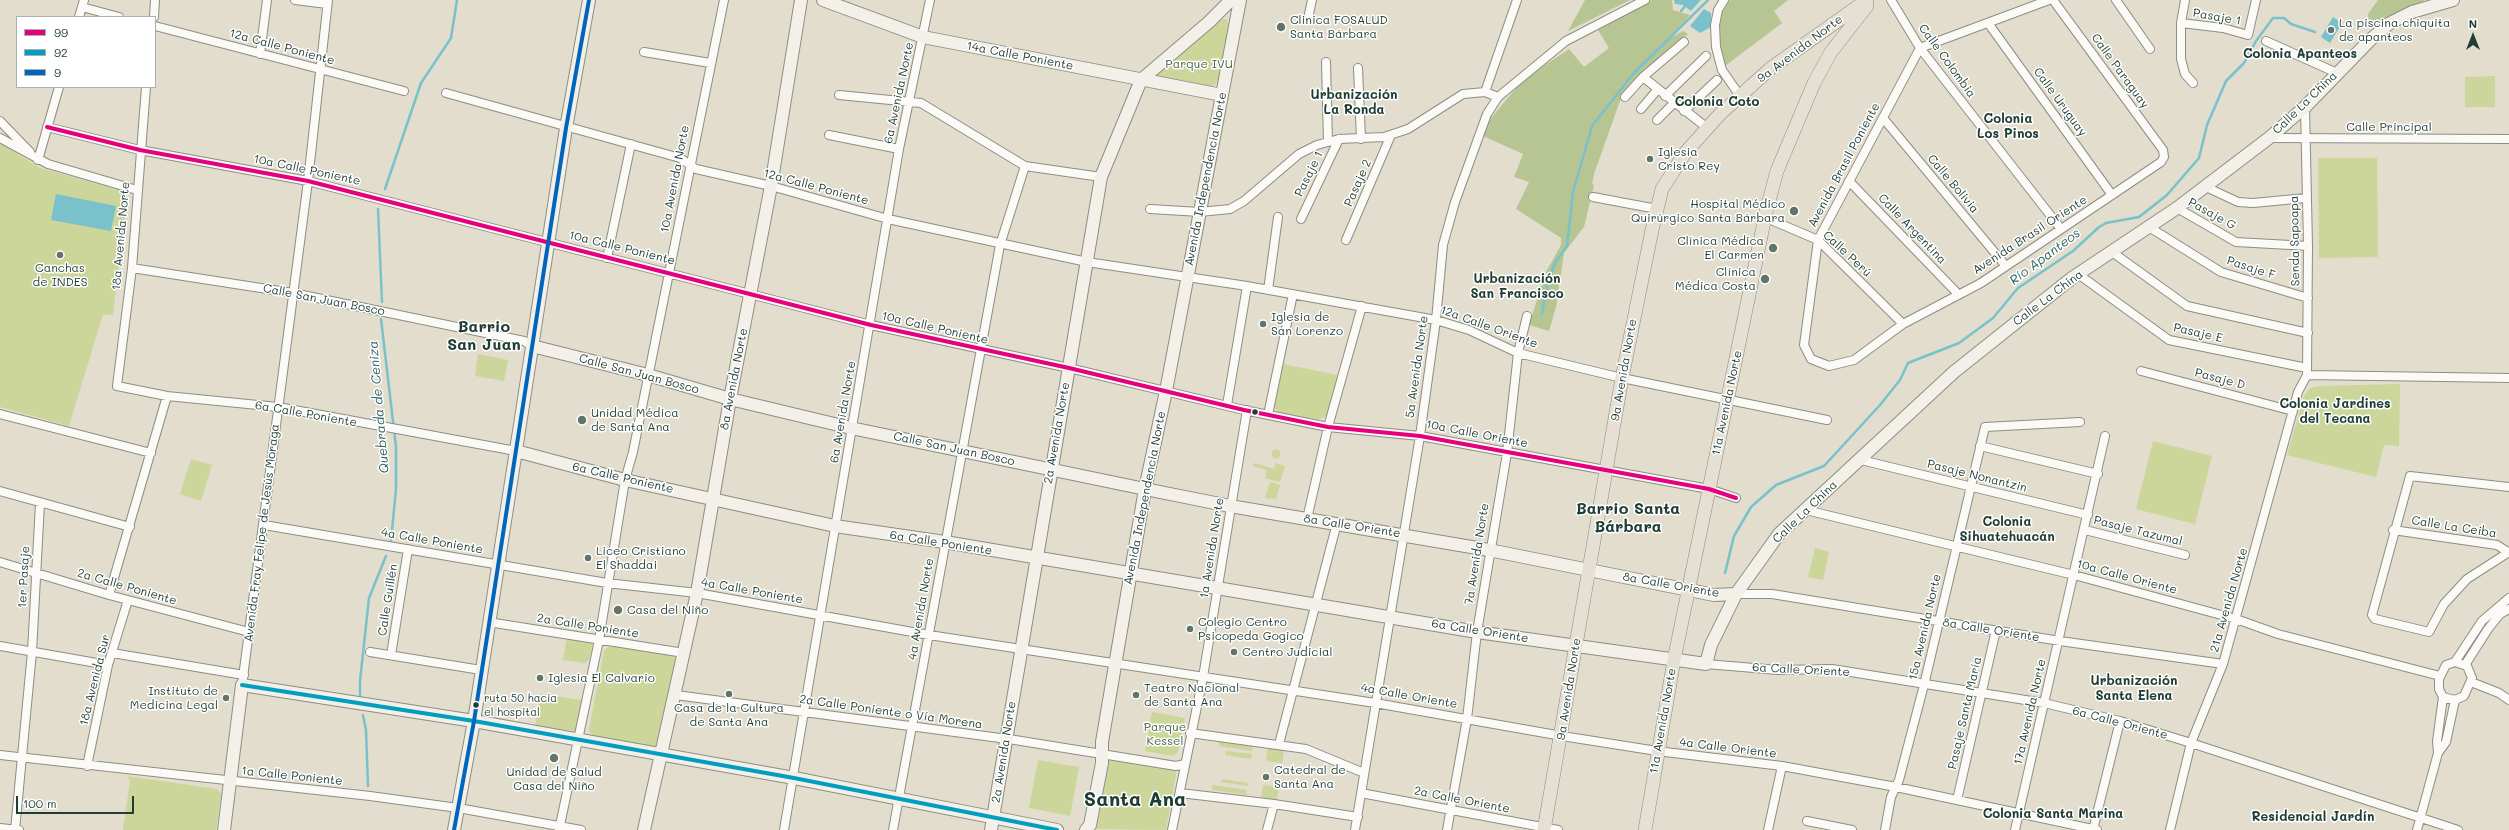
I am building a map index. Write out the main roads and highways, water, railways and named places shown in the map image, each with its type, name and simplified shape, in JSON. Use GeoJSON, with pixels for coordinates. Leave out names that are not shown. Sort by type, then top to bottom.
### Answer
{"type":"FeatureCollection","features":[{"type":"Feature","properties":{"kind":"main road","name":"9a Avenida Norte"},"geometry":{"type":"LineString","coordinates":[[1544,829],[1562,736],[1576,645],[1622,378],[1662,189],[1685,153],[1706,128],[1740,96],[1771,68],[1867,0]]}},
{"type":"Feature","properties":{"kind":"main road","name":"11a Avenida Norte"},"geometry":{"type":"LineString","coordinates":[[1645,830],[1657,751],[1674,660],[1728,401],[1764,217],[1780,164],[1802,110],[1831,52],[1873,0]]}},
{"type":"Feature","properties":{"kind":"main road"},"geometry":{"type":"LineString","coordinates":[[1814,37],[1825,39],[1831,52]]}},
{"type":"Feature","properties":{"kind":"water"},"geometry":{"type":"Polygon","coordinates":[[[1674,0],[1701,0],[1691,11],[1683,5],[1675,4],[1674,0]]]}},
{"type":"Feature","properties":{"kind":"water"},"geometry":{"type":"Polygon","coordinates":[[[1704,9],[1711,13],[1711,27],[1700,33],[1690,26],[1704,9]]]}},
{"type":"Feature","properties":{"kind":"water","name":"La piscina chiquita de apanteos"},"geometry":{"type":"Polygon","coordinates":[[[2333,17],[2342,23],[2330,43],[2321,37],[2333,17]]]}},
{"type":"Feature","properties":{"kind":"water"},"geometry":{"type":"Polygon","coordinates":[[[56,194],[116,206],[111,231],[51,220],[56,194]]]}},
{"type":"Feature","properties":{"kind":"waterway","name":"Quebrada de Ceniza"},"geometry":{"type":"LineString","coordinates":[[385,189],[421,83],[451,38],[457,0]]}},
{"type":"Feature","properties":{"kind":"waterway"},"geometry":{"type":"LineString","coordinates":[[1542,314],[1547,285],[1555,263],[1567,246],[1573,192],[1592,126],[1634,73],[1708,0]]}},
{"type":"Feature","properties":{"kind":"waterway"},"geometry":{"type":"LineString","coordinates":[[1681,11],[1685,6]]}},
{"type":"Feature","properties":{"kind":"waterway","name":"Río Apanteos"},"geometry":{"type":"LineString","coordinates":[[1725,573],[1734,536],[1751,507],[1776,485],[1824,466],[1880,405],[1900,380],[1908,363],[1959,343],[1993,318],[2018,288],[2073,251],[2099,227],[2106,223],[2139,217],[2167,195],[2199,158],[2207,125],[2226,81],[2244,63],[2256,41],[2273,18],[2284,18],[2291,24],[2315,32]]}},
{"type":"Feature","properties":{"kind":"waterway","name":"Quebrada de Ceniza"},"geometry":{"type":"LineString","coordinates":[[378,209],[382,302]]}},
{"type":"Feature","properties":{"kind":"waterway","name":"Quebrada de Ceniza"},"geometry":{"type":"LineString","coordinates":[[381,319],[396,447],[396,489],[391,541]]}},
{"type":"Feature","properties":{"kind":"waterway","name":"Quebrada de Ceniza"},"geometry":{"type":"LineString","coordinates":[[360,699],[360,681],[369,598],[386,556]]}},
{"type":"Feature","properties":{"kind":"waterway","name":"Quebrada de Ceniza"},"geometry":{"type":"LineString","coordinates":[[363,715],[366,730],[368,786]]}},
{"type":"Feature","properties":{"kind":"place","name":"Clinica FOSALUD Santa Bárbara"},"geometry":{"type":"Point","coordinates":[1281,27]}},
{"type":"Feature","properties":{"kind":"place","name":"La piscina chiquita de apanteos"},"geometry":{"type":"Point","coordinates":[2331,30]}},
{"type":"Feature","properties":{"kind":"place","name":"Iglesia Cristo Rey"},"geometry":{"type":"Point","coordinates":[1650,159]}},
{"type":"Feature","properties":{"kind":"place","name":"Hospital Médico Quirúrgico Santa Bárbara"},"geometry":{"type":"Point","coordinates":[1794,211]}},
{"type":"Feature","properties":{"kind":"place","name":"Clínica Médica El Carmen"},"geometry":{"type":"Point","coordinates":[1773,248]}},
{"type":"Feature","properties":{"kind":"place","name":"Canchas de INDES"},"geometry":{"type":"Point","coordinates":[60,255]}},
{"type":"Feature","properties":{"kind":"place","name":"Clínica Médica Costa"},"geometry":{"type":"Point","coordinates":[1765,279]}},
{"type":"Feature","properties":{"kind":"place","name":"Iglesia de San Lorenzo"},"geometry":{"type":"Point","coordinates":[1263,324]}},
{"type":"Feature","properties":{"kind":"place","name":"Unidad Médica de Santa Ana"},"geometry":{"type":"Point","coordinates":[582,420]}},
{"type":"Feature","properties":{"kind":"place","name":"Liceo Cristiano El Shaddai"},"geometry":{"type":"Point","coordinates":[588,558]}},
{"type":"Feature","properties":{"kind":"place","name":"Casa del Niño"},"geometry":{"type":"Point","coordinates":[618,610]}},
{"type":"Feature","properties":{"kind":"place","name":"Colegio Centro Psicopeda Gogico"},"geometry":{"type":"Point","coordinates":[1190,629]}},
{"type":"Feature","properties":{"kind":"place","name":"Centro Judicial"},"geometry":{"type":"Point","coordinates":[1234,652]}},
{"type":"Feature","properties":{"kind":"place","name":"Iglesia El Calvario"},"geometry":{"type":"Point","coordinates":[540,678]}},
{"type":"Feature","properties":{"kind":"place","name":"Casa de la Cultura de Santa Ana"},"geometry":{"type":"Point","coordinates":[729,694]}},
{"type":"Feature","properties":{"kind":"place","name":"Teatro Nacional de Santa Ana"},"geometry":{"type":"Point","coordinates":[1136,695]}},
{"type":"Feature","properties":{"kind":"place","name":"Instituto de Medicina Legal"},"geometry":{"type":"Point","coordinates":[226,698]}},
{"type":"Feature","properties":{"kind":"place","name":"ruta 50 hacia el hospital"},"geometry":{"type":"Point","coordinates":[476,705]}},
{"type":"Feature","properties":{"kind":"place","name":"Unidad de Salud Casa del Niño"},"geometry":{"type":"Point","coordinates":[554,758]}},
{"type":"Feature","properties":{"kind":"place","name":"Catedral de Santa Ana"},"geometry":{"type":"Point","coordinates":[1266,777]}},
{"type":"Feature","properties":{"kind":"district","name":"Colonia Apanteos"},"geometry":{"type":"Point","coordinates":[2300,54]}},
{"type":"Feature","properties":{"kind":"district","name":"Urbanización La Ronda"},"geometry":{"type":"Point","coordinates":[1354,102]}},
{"type":"Feature","properties":{"kind":"district","name":"Colonia Coto"},"geometry":{"type":"Point","coordinates":[1717,102]}},
{"type":"Feature","properties":{"kind":"district","name":"Colonia Los Pinos"},"geometry":{"type":"Point","coordinates":[2008,126]}},
{"type":"Feature","properties":{"kind":"district","name":"Urbanización San Francisco"},"geometry":{"type":"Point","coordinates":[1517,286]}},
{"type":"Feature","properties":{"kind":"district","name":"Barrio San Juan"},"geometry":{"type":"Point","coordinates":[484,336]}},
{"type":"Feature","properties":{"kind":"district","name":"Colonia Jardines del Tecana"},"geometry":{"type":"Point","coordinates":[2335,412]}},
{"type":"Feature","properties":{"kind":"district","name":"Barrio Santa Bárbara"},"geometry":{"type":"Point","coordinates":[1628,518]}},
{"type":"Feature","properties":{"kind":"district","name":"Colonia Sihuatehuacán"},"geometry":{"type":"Point","coordinates":[2007,530]}},
{"type":"Feature","properties":{"kind":"district","name":"Urbanización Santa Elena"},"geometry":{"type":"Point","coordinates":[2134,688]}},
{"type":"Feature","properties":{"kind":"district","name":"Santa Ana"},"geometry":{"type":"Point","coordinates":[1135,800]}},
{"type":"Feature","properties":{"kind":"district","name":"Colonia Santa Marina"},"geometry":{"type":"Point","coordinates":[2053,814]}},
{"type":"Feature","properties":{"kind":"district","name":"Residencial Jardín"},"geometry":{"type":"Point","coordinates":[2313,817]}},
{"type":"Feature","properties":{"kind":"park label","name":"Parque IVU"},"geometry":{"type":"Point","coordinates":[1199,64]}},
{"type":"Feature","properties":{"kind":"park label","name":"Parque Kessel"},"geometry":{"type":"Point","coordinates":[1165,734]}}]}
